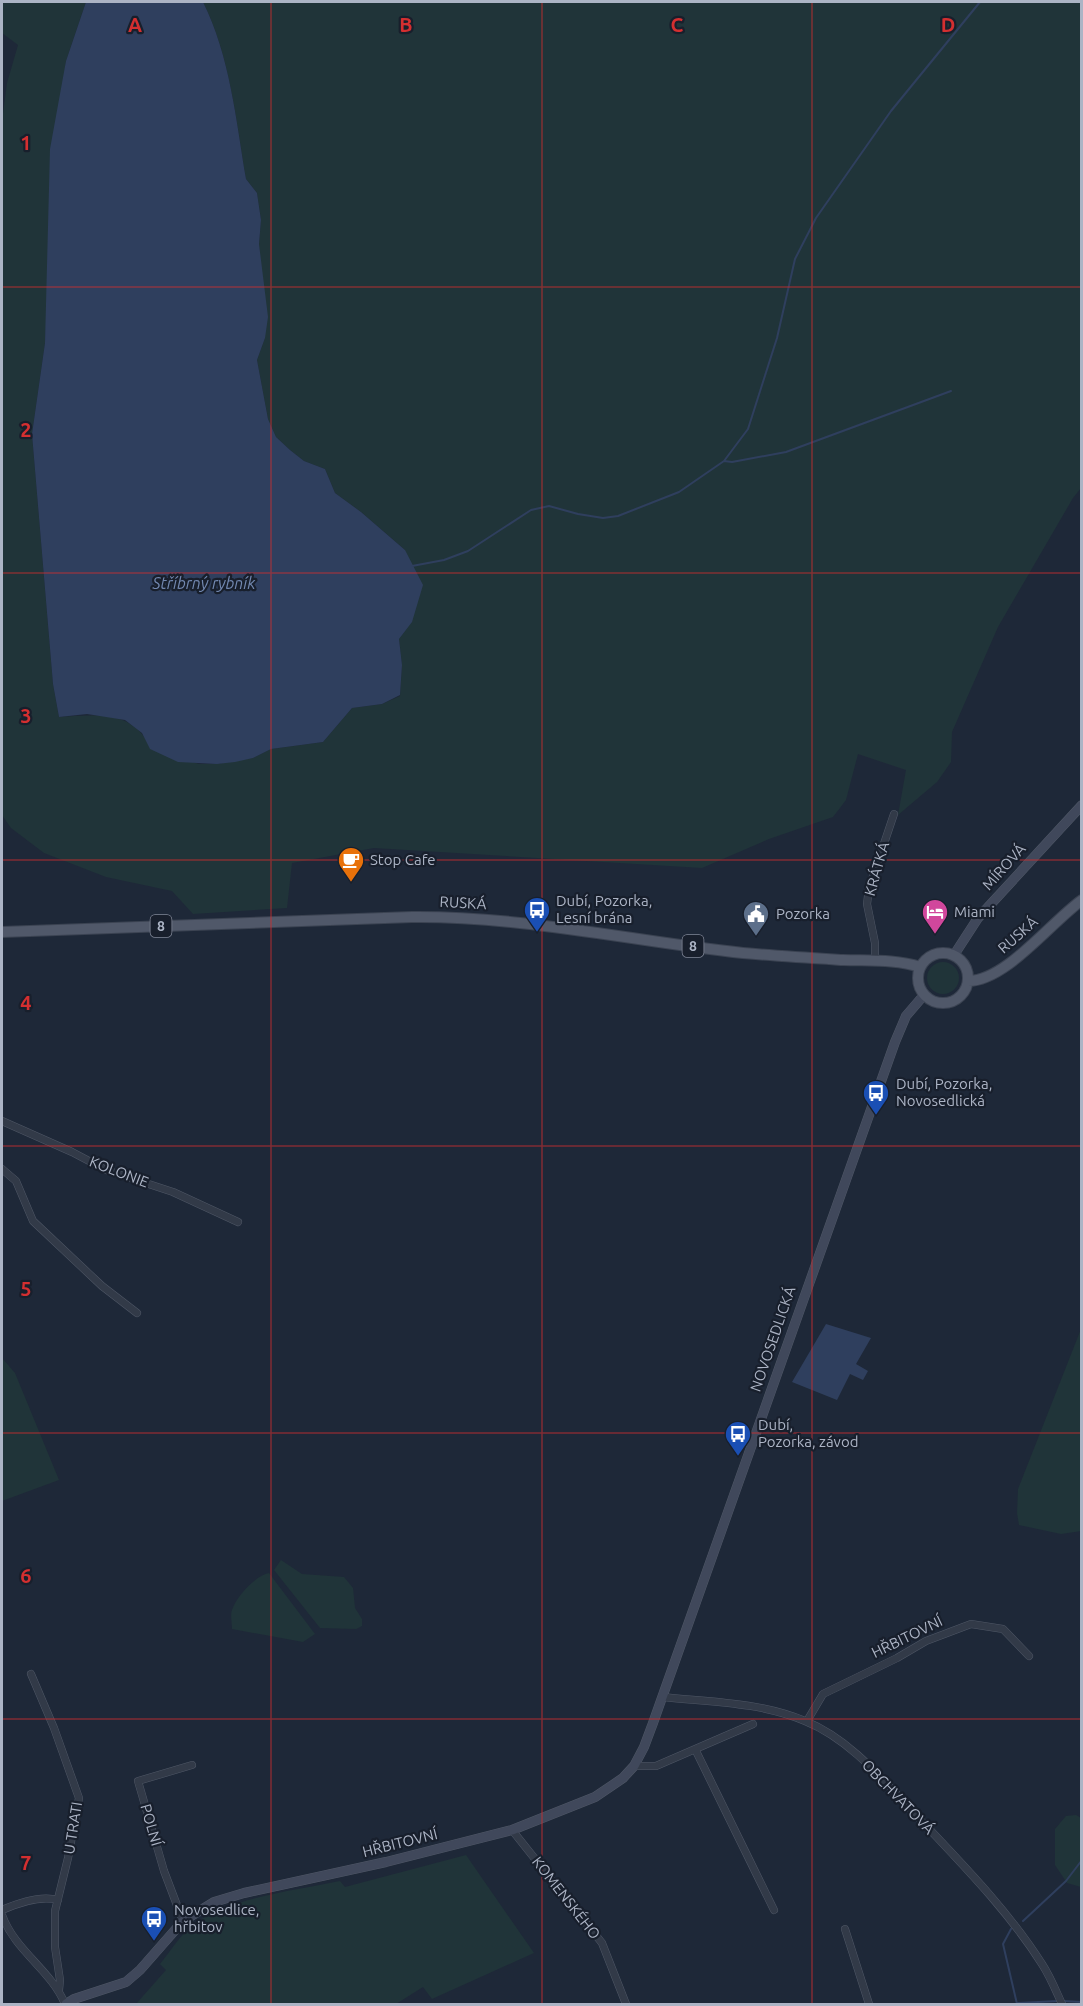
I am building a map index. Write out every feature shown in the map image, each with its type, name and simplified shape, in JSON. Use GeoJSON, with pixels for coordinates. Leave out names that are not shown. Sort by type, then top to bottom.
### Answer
{"type":"FeatureCollection","features":[{"type":"Feature","properties":{"kind":"main road","name":"RUSKÁ"},"geometry":{"type":"LineString","coordinates":[[968,981],[987,977],[1009,963],[1082,900]]}},
{"type":"Feature","properties":{"kind":"main road","name":"RUSKÁ"},"geometry":{"type":"LineString","coordinates":[[2,932],[393,917],[466,917],[575,929],[740,952],[908,964],[920,968]]}},
{"type":"Feature","properties":{"kind":"main road"},"geometry":{"type":"LineString","coordinates":[[944,952],[954,955],[966,967],[968,981],[966,988],[955,1000],[939,1003],[924,995],[918,982],[920,968],[924,961],[936,953],[944,952]]}},
{"type":"Feature","properties":{"kind":"street","name":"MÍROVÁ"},"geometry":{"type":"LineString","coordinates":[[954,955],[967,933],[983,913],[1082,804]]}},
{"type":"Feature","properties":{"kind":"street","name":"KRÁTKÁ"},"geometry":{"type":"LineString","coordinates":[[874,961],[875,943],[867,904],[869,888],[894,814]]}},
{"type":"Feature","properties":{"kind":"street","name":"NOVOSEDLICKÁ"},"geometry":{"type":"LineString","coordinates":[[634,1766],[644,1747],[881,1080],[904,1020],[924,995]]}},
{"type":"Feature","properties":{"kind":"street","name":"KOLONIE"},"geometry":{"type":"LineString","coordinates":[[2,1121],[106,1170],[173,1192],[238,1222]]}},
{"type":"Feature","properties":{"kind":"street"},"geometry":{"type":"LineString","coordinates":[[2,1169],[16,1181],[33,1221],[102,1286],[136,1313]]}},
{"type":"Feature","properties":{"kind":"street","name":"HŘBITOVNÍ"},"geometry":{"type":"LineString","coordinates":[[807,1721],[823,1694],[897,1658],[926,1641],[971,1624],[1003,1629],[1029,1656]]}},
{"type":"Feature","properties":{"kind":"street","name":"U TRATI"},"geometry":{"type":"LineString","coordinates":[[32,1674],[79,1798],[54,1929],[59,1990]]}},
{"type":"Feature","properties":{"kind":"street","name":"OBCHVATOVÁ"},"geometry":{"type":"LineString","coordinates":[[662,1697],[776,1710],[807,1721],[831,1734],[873,1770],[977,1880],[1044,1965],[1062,2004]]}},
{"type":"Feature","properties":{"kind":"street"},"geometry":{"type":"LineString","coordinates":[[634,1766],[644,1768],[657,1766],[753,1724]]}},
{"type":"Feature","properties":{"kind":"street"},"geometry":{"type":"LineString","coordinates":[[695,1749],[774,1910]]}},
{"type":"Feature","properties":{"kind":"street","name":"POLNÍ"},"geometry":{"type":"LineString","coordinates":[[183,1920],[164,1871],[138,1781],[192,1765]]}},
{"type":"Feature","properties":{"kind":"street","name":"HŘBITOVNÍ"},"geometry":{"type":"LineString","coordinates":[[68,2003],[126,1982],[140,1970],[183,1920],[214,1902],[512,1830],[595,1797],[623,1778],[634,1766]]}},
{"type":"Feature","properties":{"kind":"street","name":"KOMENSKÉHO"},"geometry":{"type":"LineString","coordinates":[[512,1830],[602,1943],[626,2004]]}},
{"type":"Feature","properties":{"kind":"street"},"geometry":{"type":"LineString","coordinates":[[2,1910],[40,1899],[58,1900]]}},
{"type":"Feature","properties":{"kind":"street"},"geometry":{"type":"LineString","coordinates":[[2,1915],[21,1948],[68,2003]]}},
{"type":"Feature","properties":{"kind":"street"},"geometry":{"type":"LineString","coordinates":[[845,1929],[869,2004]]}},
{"type":"Feature","properties":{"kind":"green space"},"geometry":{"type":"Polygon","coordinates":[[[2,2],[86,2],[66,61],[45,343],[32,434],[53,684],[59,717],[103,716],[124,721],[142,735],[151,749],[199,764],[217,764],[253,758],[271,749],[323,742],[352,708],[382,704],[400,696],[402,665],[399,639],[412,621],[405,550],[335,493],[325,469],[304,461],[276,437],[268,419],[257,360],[265,338],[259,244],[261,220],[257,193],[246,179],[226,66],[203,2],[1081,2],[1081,488],[998,627],[952,732],[951,762],[937,782],[898,815],[906,770],[858,754],[846,800],[833,817],[769,839],[702,868],[374,848],[292,863],[287,908],[193,914],[172,891],[106,877],[44,853],[11,828],[2,815],[2,121],[7,83],[18,45],[2,33],[2,2]]]}},
{"type":"Feature","properties":{"kind":"green space"},"geometry":{"type":"Polygon","coordinates":[[[943,962],[954,967],[959,978],[954,989],[943,994],[932,989],[927,978],[932,967],[943,962]]]}},
{"type":"Feature","properties":{"kind":"green space"},"geometry":{"type":"Polygon","coordinates":[[[1081,1329],[1081,1531],[1061,1534],[1019,1525],[1018,1489],[1081,1329]]]}},
{"type":"Feature","properties":{"kind":"green space"},"geometry":{"type":"Polygon","coordinates":[[[2,1358],[15,1373],[59,1480],[2,1501],[2,1358]]]}},
{"type":"Feature","properties":{"kind":"green space"},"geometry":{"type":"Polygon","coordinates":[[[281,1560],[302,1574],[344,1577],[353,1588],[355,1608],[362,1619],[362,1626],[356,1629],[320,1628],[274,1570],[281,1560]]]}},
{"type":"Feature","properties":{"kind":"green space"},"geometry":{"type":"Polygon","coordinates":[[[269,1573],[315,1634],[303,1642],[232,1629],[231,1612],[234,1605],[247,1587],[269,1573]]]}},
{"type":"Feature","properties":{"kind":"green space"},"geometry":{"type":"Polygon","coordinates":[[[1076,1815],[1081,1818],[1081,1887],[1067,1883],[1055,1865],[1055,1829],[1066,1816],[1076,1815]]]}},
{"type":"Feature","properties":{"kind":"green space"},"geometry":{"type":"Polygon","coordinates":[[[466,1855],[534,1953],[432,1999],[423,1987],[396,2004],[136,2004],[166,1970],[160,1964],[184,1934],[193,1925],[224,1908],[263,1896],[340,1881],[345,1887],[466,1855]]]}},
{"type":"Feature","properties":{"kind":"water","name":"Stříbrný rybník"},"geometry":{"type":"Polygon","coordinates":[[[86,2],[203,2],[226,66],[246,179],[257,193],[261,220],[259,244],[268,317],[265,338],[257,360],[268,419],[276,437],[304,461],[325,469],[335,493],[405,550],[423,585],[412,622],[399,639],[402,665],[400,695],[382,704],[352,708],[323,742],[271,749],[253,758],[235,762],[217,764],[178,762],[150,749],[142,733],[125,720],[87,714],[59,717],[53,684],[32,434],[45,343],[50,149],[66,61],[86,2]]]}},
{"type":"Feature","properties":{"kind":"water"},"geometry":{"type":"Polygon","coordinates":[[[826,1324],[871,1338],[856,1364],[868,1371],[863,1380],[850,1374],[837,1400],[792,1382],[826,1324]]]}},
{"type":"Feature","properties":{"kind":"waterway"},"geometry":{"type":"LineString","coordinates":[[412,566],[444,560],[468,551],[531,510],[549,506],[603,518],[618,516],[679,492],[724,461],[748,429],[777,338],[795,259],[816,218],[891,111],[980,2]]}},
{"type":"Feature","properties":{"kind":"waterway"},"geometry":{"type":"LineString","coordinates":[[724,461],[732,462],[786,452],[951,391]]}},
{"type":"Feature","properties":{"kind":"waterway"},"geometry":{"type":"LineString","coordinates":[[1023,1921],[1066,1881],[1082,1860]]}},
{"type":"Feature","properties":{"kind":"waterway"},"geometry":{"type":"LineString","coordinates":[[1011,1929],[1003,1944],[1017,2004]]}},
{"type":"Feature","properties":{"kind":"waterway"},"geometry":{"type":"LineString","coordinates":[[1018,2003],[1058,2001]]}},
{"type":"Feature","properties":{"kind":"waterway"},"geometry":{"type":"LineString","coordinates":[[1063,2001],[1082,2002]]}},
{"type":"Feature","properties":{"kind":"place","name":"Stop Cafe"},"geometry":{"type":"Point","coordinates":[351,883]}},
{"type":"Feature","properties":{"kind":"place","name":"Dubí, Pozorka, Lesní brána"},"geometry":{"type":"Point","coordinates":[537,933]}},
{"type":"Feature","properties":{"kind":"place","name":"Miami"},"geometry":{"type":"Point","coordinates":[935,935]}},
{"type":"Feature","properties":{"kind":"place","name":"Pozorka"},"geometry":{"type":"Point","coordinates":[756,937]}},
{"type":"Feature","properties":{"kind":"place","name":"Dubí, Pozorka, Novosedlická"},"geometry":{"type":"Point","coordinates":[876,1116]}},
{"type":"Feature","properties":{"kind":"place","name":"Dubí, Pozorka, závod"},"geometry":{"type":"Point","coordinates":[738,1457]}},
{"type":"Feature","properties":{"kind":"place","name":"Novosedlice, hřbitov"},"geometry":{"type":"Point","coordinates":[154,1942]}}]}
